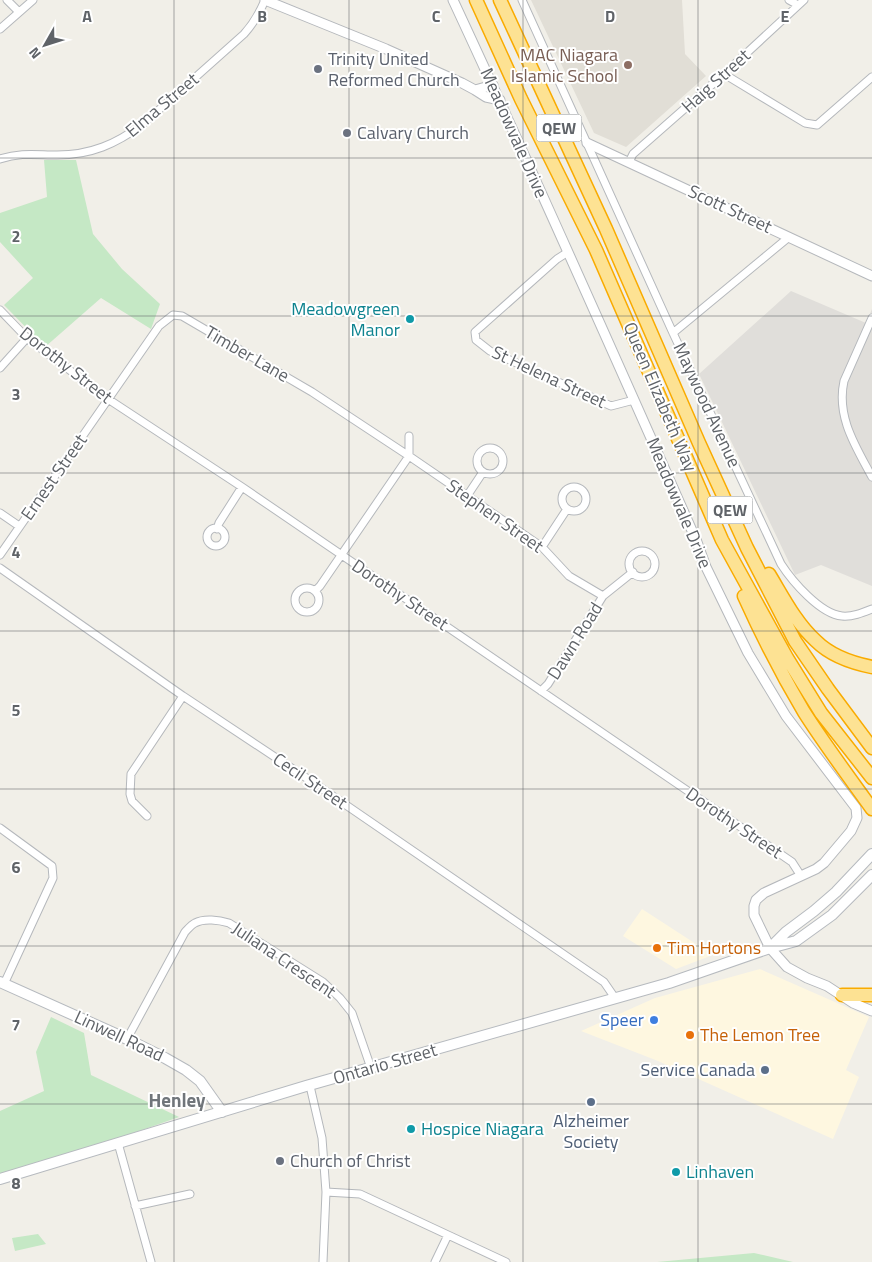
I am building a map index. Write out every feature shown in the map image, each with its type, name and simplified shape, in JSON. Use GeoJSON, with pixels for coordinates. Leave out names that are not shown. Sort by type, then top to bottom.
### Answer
{"type":"FeatureCollection","features":[{"type":"Feature","properties":{"kind":"highway","name":"Queen Elizabeth Way"},"geometry":{"type":"LineString","coordinates":[[476,0],[521,99],[596,250],[722,540],[787,658],[821,712],[872,778]]}},
{"type":"Feature","properties":{"kind":"highway","name":"Queen Elizabeth Way"},"geometry":{"type":"LineString","coordinates":[[500,0],[618,256],[747,548],[795,641],[872,748]]}},
{"type":"Feature","properties":{"kind":"highway"},"geometry":{"type":"LineString","coordinates":[[618,256],[767,572],[800,623],[816,642],[836,655],[857,664],[872,667]]}},
{"type":"Feature","properties":{"kind":"highway"},"geometry":{"type":"LineString","coordinates":[[722,540],[756,623],[784,677],[804,711],[872,809]]}},
{"type":"Feature","properties":{"kind":"highway"},"geometry":{"type":"LineString","coordinates":[[842,995],[872,995]]}},
{"type":"Feature","properties":{"kind":"main road","name":"Ontario Street"},"geometry":{"type":"LineString","coordinates":[[770,948],[786,932],[836,892],[871,854]]}},
{"type":"Feature","properties":{"kind":"main road","name":"Ontario Street"},"geometry":{"type":"LineString","coordinates":[[0,1179],[310,1086],[669,983],[770,948],[796,941],[832,915],[872,875]]}},
{"type":"Feature","properties":{"kind":"main road","name":"Linwell Road"},"geometry":{"type":"LineString","coordinates":[[2,983],[165,1058],[200,1082],[222,1112]]}},
{"type":"Feature","properties":{"kind":"street"},"geometry":{"type":"LineString","coordinates":[[7,0],[19,12]]}},
{"type":"Feature","properties":{"kind":"street"},"geometry":{"type":"LineString","coordinates":[[0,29],[33,0]]}},
{"type":"Feature","properties":{"kind":"street"},"geometry":{"type":"LineString","coordinates":[[265,0],[399,55],[462,83],[486,98],[500,100]]}},
{"type":"Feature","properties":{"kind":"street","name":"Elma Street"},"geometry":{"type":"LineString","coordinates":[[0,159],[23,154],[58,155],[86,152],[115,142],[128,135],[155,114],[244,34],[258,15],[265,0]]}},
{"type":"Feature","properties":{"kind":"street","name":"Meadowvale Drive"},"geometry":{"type":"LineString","coordinates":[[453,0],[568,252],[706,567],[748,653],[786,716],[856,808],[857,818],[851,831],[824,863],[816,869],[764,893],[756,900],[754,915],[770,948]]}},
{"type":"Feature","properties":{"kind":"street","name":"Maywood Avenue"},"geometry":{"type":"LineString","coordinates":[[522,0],[780,564],[791,580],[817,604],[834,614],[843,616],[859,614],[872,609]]}},
{"type":"Feature","properties":{"kind":"street"},"geometry":{"type":"LineString","coordinates":[[789,0],[801,3]]}},
{"type":"Feature","properties":{"kind":"street","name":"Haig Street"},"geometry":{"type":"LineString","coordinates":[[629,162],[633,154],[801,3]]}},
{"type":"Feature","properties":{"kind":"street"},"geometry":{"type":"LineString","coordinates":[[724,74],[805,123],[817,125],[872,76]]}},
{"type":"Feature","properties":{"kind":"street"},"geometry":{"type":"LineString","coordinates":[[475,90],[493,85]]}},
{"type":"Feature","properties":{"kind":"street","name":"Scott Street"},"geometry":{"type":"LineString","coordinates":[[587,143],[872,276]]}},
{"type":"Feature","properties":{"kind":"street"},"geometry":{"type":"LineString","coordinates":[[674,333],[789,237]]}},
{"type":"Feature","properties":{"kind":"street","name":"St Helena Street"},"geometry":{"type":"LineString","coordinates":[[568,252],[557,258],[475,332],[476,340],[490,351],[612,406],[634,400]]}},
{"type":"Feature","properties":{"kind":"street","name":"Dorothy Street"},"geometry":{"type":"LineString","coordinates":[[0,310],[27,338],[108,399],[242,487],[792,862],[801,876]]}},
{"type":"Feature","properties":{"kind":"street","name":"Timber Lane"},"geometry":{"type":"LineString","coordinates":[[108,399],[159,326],[173,315],[182,316],[312,392],[409,456]]}},
{"type":"Feature","properties":{"kind":"street"},"geometry":{"type":"LineString","coordinates":[[872,318],[844,381],[842,391],[844,417],[849,434],[872,477]]}},
{"type":"Feature","properties":{"kind":"street"},"geometry":{"type":"LineString","coordinates":[[0,368],[27,338]]}},
{"type":"Feature","properties":{"kind":"street","name":"Ernest Street"},"geometry":{"type":"LineString","coordinates":[[0,555],[108,399]]}},
{"type":"Feature","properties":{"kind":"street"},"geometry":{"type":"LineString","coordinates":[[315,591],[409,456],[409,436]]}},
{"type":"Feature","properties":{"kind":"street","name":"Stephen Street"},"geometry":{"type":"LineString","coordinates":[[409,456],[542,547],[569,576],[603,596]]}},
{"type":"Feature","properties":{"kind":"street"},"geometry":{"type":"LineString","coordinates":[[467,496],[483,472]]}},
{"type":"Feature","properties":{"kind":"street"},"geometry":{"type":"LineString","coordinates":[[217,529],[242,487]]}},
{"type":"Feature","properties":{"kind":"street"},"geometry":{"type":"LineString","coordinates":[[542,547],[567,509]]}},
{"type":"Feature","properties":{"kind":"street"},"geometry":{"type":"LineString","coordinates":[[0,513],[19,526]]}},
{"type":"Feature","properties":{"kind":"street","name":"Cecil Street"},"geometry":{"type":"LineString","coordinates":[[0,568],[183,696],[311,781],[604,982],[615,998]]}},
{"type":"Feature","properties":{"kind":"street","name":"Dawn Road"},"geometry":{"type":"LineString","coordinates":[[541,691],[548,684],[603,596],[633,572]]}},
{"type":"Feature","properties":{"kind":"street"},"geometry":{"type":"LineString","coordinates":[[147,816],[132,802],[130,794],[132,774],[183,696]]}},
{"type":"Feature","properties":{"kind":"street"},"geometry":{"type":"LineString","coordinates":[[0,828],[52,866],[53,878],[2,983]]}},
{"type":"Feature","properties":{"kind":"street","name":"Juliana Crescent"},"geometry":{"type":"LineString","coordinates":[[127,1039],[185,932],[194,924],[220,920],[229,923],[323,982],[340,998],[352,1013],[372,1068]]}},
{"type":"Feature","properties":{"kind":"street"},"geometry":{"type":"LineString","coordinates":[[770,948],[787,967],[827,986],[853,1003],[872,1011]]}},
{"type":"Feature","properties":{"kind":"street"},"geometry":{"type":"LineString","coordinates":[[310,1086],[322,1138],[326,1192],[323,1262]]}},
{"type":"Feature","properties":{"kind":"street"},"geometry":{"type":"LineString","coordinates":[[118,1143],[150,1262]]}},
{"type":"Feature","properties":{"kind":"street"},"geometry":{"type":"LineString","coordinates":[[326,1192],[360,1194],[506,1262]]}},
{"type":"Feature","properties":{"kind":"street"},"geometry":{"type":"LineString","coordinates":[[135,1206],[190,1194]]}},
{"type":"Feature","properties":{"kind":"street"},"geometry":{"type":"LineString","coordinates":[[435,1262],[448,1235]]}},
{"type":"Feature","properties":{"kind":"shaded area","name":"MAC Niagara Islamic School"},"geometry":{"type":"Polygon","coordinates":[[[531,0],[682,0],[685,54],[706,76],[626,147],[594,133],[531,0]]]}},
{"type":"Feature","properties":{"kind":"shaded area"},"geometry":{"type":"Polygon","coordinates":[[[791,291],[866,323],[872,309],[872,586],[821,565],[795,575],[699,374],[791,291]]]}},
{"type":"Feature","properties":{"kind":"shaded area"},"geometry":{"type":"Polygon","coordinates":[[[642,909],[713,955],[676,969],[623,936],[642,909]]]}},
{"type":"Feature","properties":{"kind":"shaded area"},"geometry":{"type":"Polygon","coordinates":[[[760,969],[869,1017],[846,1070],[859,1077],[833,1139],[658,1061],[581,1031],[655,998],[760,969]]]}},
{"type":"Feature","properties":{"kind":"green space"},"geometry":{"type":"Polygon","coordinates":[[[44,160],[76,160],[93,234],[122,269],[160,304],[151,329],[101,298],[45,347],[4,305],[33,278],[0,242],[0,213],[47,197],[44,160]]]}},
{"type":"Feature","properties":{"kind":"green space"},"geometry":{"type":"Polygon","coordinates":[[[51,1017],[84,1033],[91,1075],[179,1117],[0,1180],[0,1111],[44,1091],[36,1052],[51,1017]]]}},
{"type":"Feature","properties":{"kind":"green space"},"geometry":{"type":"Polygon","coordinates":[[[38,1234],[46,1244],[15,1251],[12,1238],[38,1234]]]}},
{"type":"Feature","properties":{"kind":"green space"},"geometry":{"type":"Polygon","coordinates":[[[754,1253],[793,1262],[657,1262],[754,1253]]]}},
{"type":"Feature","properties":{"kind":"place","name":"MAC Niagara Islamic School"},"geometry":{"type":"Point","coordinates":[628,65]}},
{"type":"Feature","properties":{"kind":"place","name":"Trinity United Reformed Church"},"geometry":{"type":"Point","coordinates":[318,69]}},
{"type":"Feature","properties":{"kind":"place","name":"Calvary Church"},"geometry":{"type":"Point","coordinates":[347,133]}},
{"type":"Feature","properties":{"kind":"place","name":"Meadowgreen Manor"},"geometry":{"type":"Point","coordinates":[410,319]}},
{"type":"Feature","properties":{"kind":"place","name":"Tim Hortons"},"geometry":{"type":"Point","coordinates":[657,948]}},
{"type":"Feature","properties":{"kind":"place","name":"Speer"},"geometry":{"type":"Point","coordinates":[654,1020]}},
{"type":"Feature","properties":{"kind":"place","name":"The Lemon Tree"},"geometry":{"type":"Point","coordinates":[690,1035]}},
{"type":"Feature","properties":{"kind":"place","name":"Service Canada"},"geometry":{"type":"Point","coordinates":[765,1070]}},
{"type":"Feature","properties":{"kind":"place","name":"Alzheimer Society"},"geometry":{"type":"Point","coordinates":[591,1102]}},
{"type":"Feature","properties":{"kind":"place","name":"Hospice Niagara"},"geometry":{"type":"Point","coordinates":[411,1129]}},
{"type":"Feature","properties":{"kind":"place","name":"Church of Christ"},"geometry":{"type":"Point","coordinates":[280,1161]}},
{"type":"Feature","properties":{"kind":"place","name":"Linhaven"},"geometry":{"type":"Point","coordinates":[676,1172]}},
{"type":"Feature","properties":{"kind":"district","name":"Henley"},"geometry":{"type":"Point","coordinates":[177,1100]}}]}
